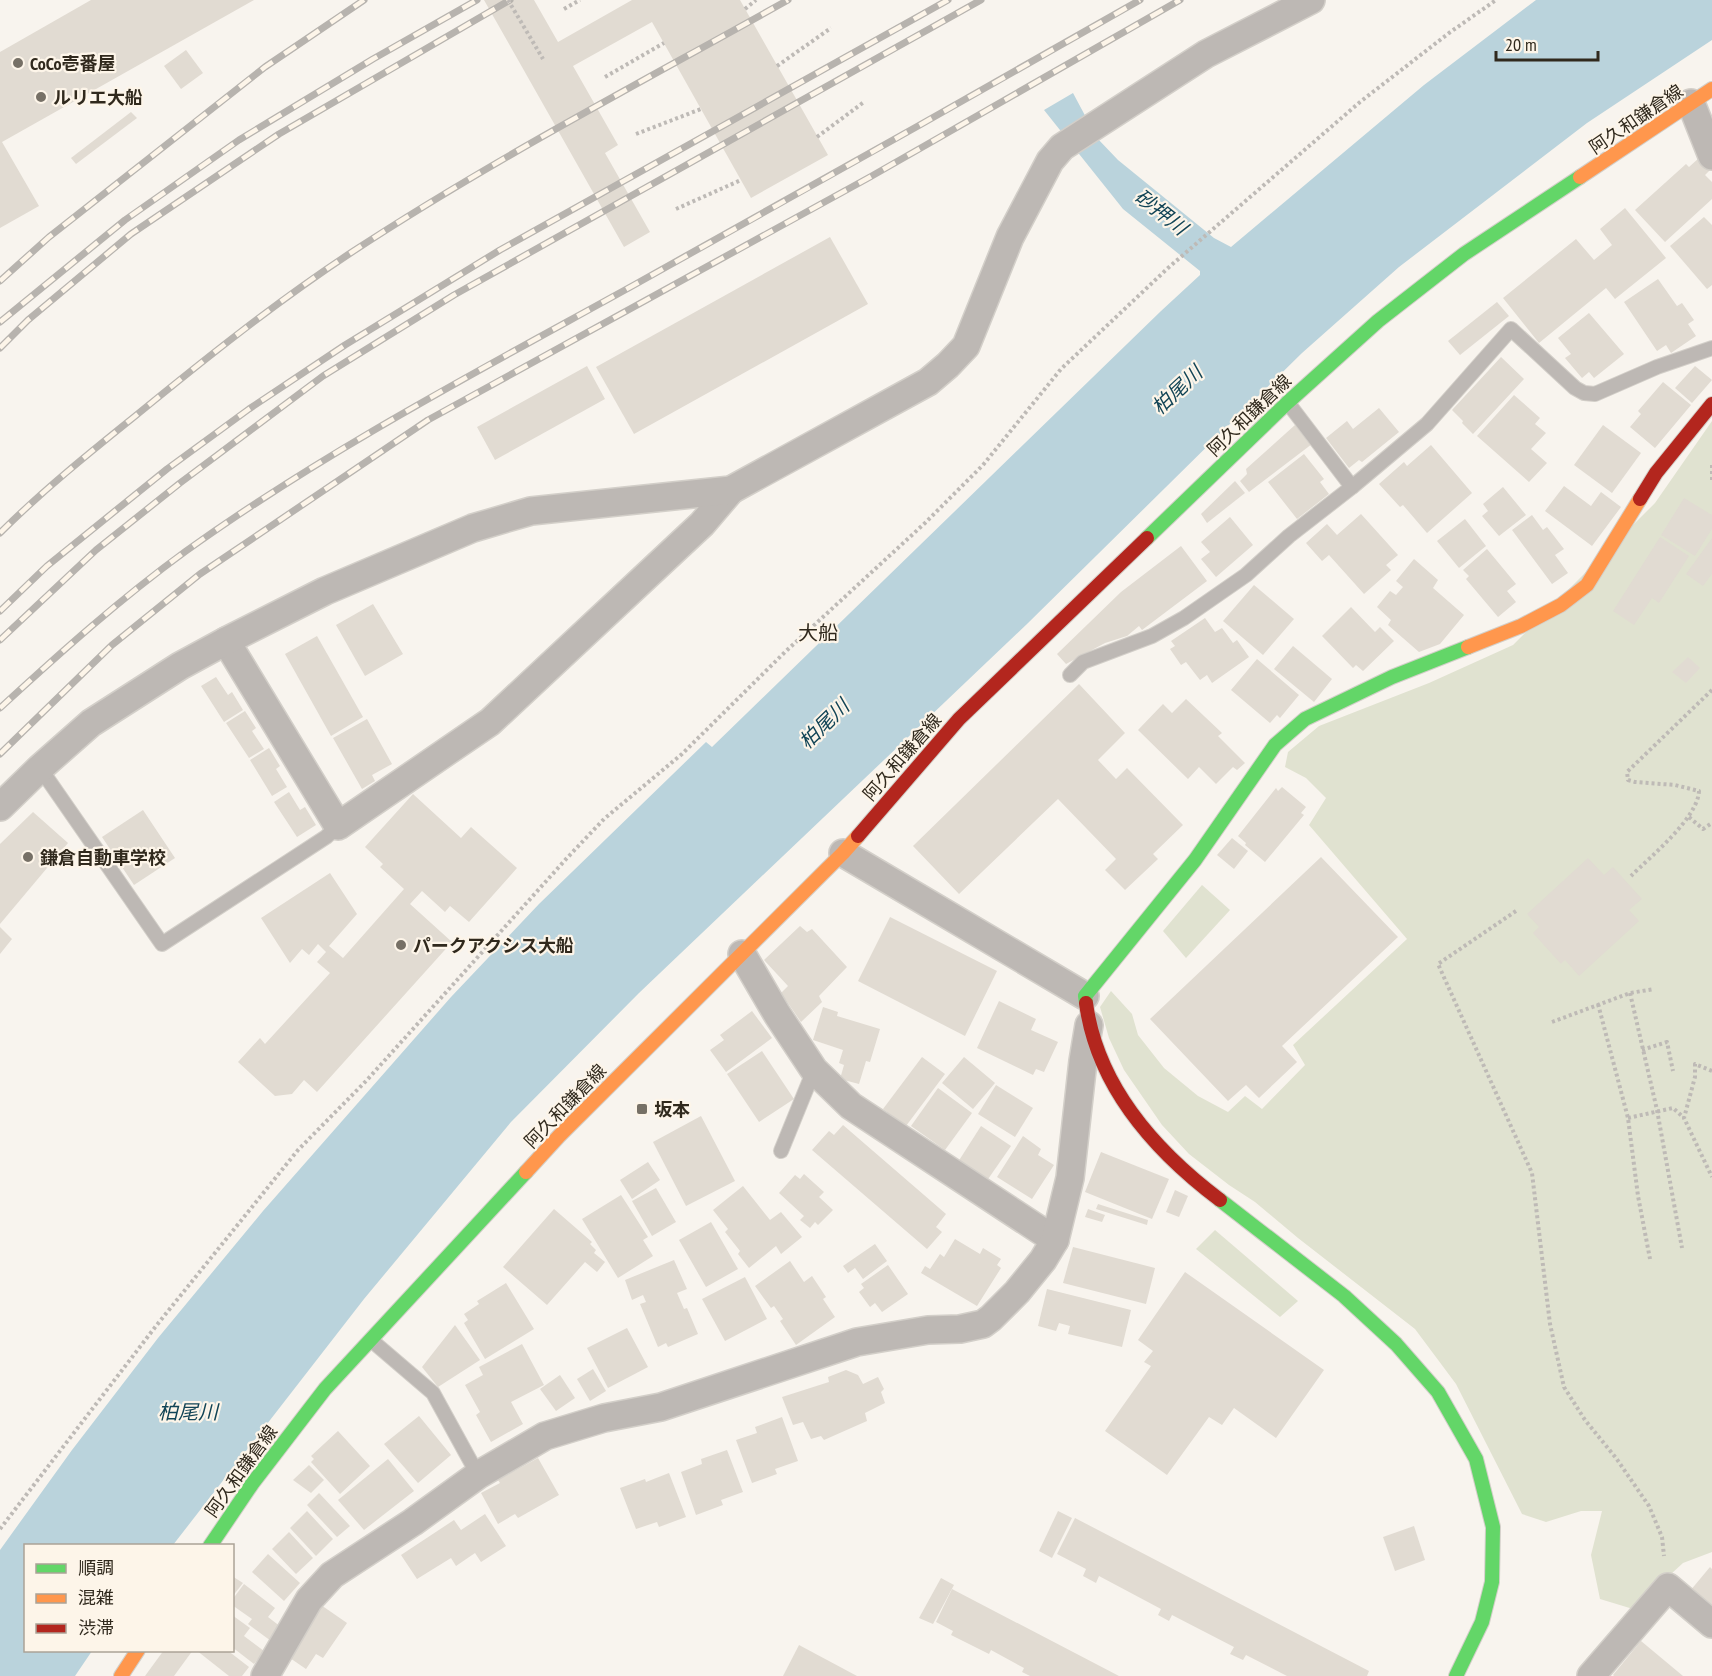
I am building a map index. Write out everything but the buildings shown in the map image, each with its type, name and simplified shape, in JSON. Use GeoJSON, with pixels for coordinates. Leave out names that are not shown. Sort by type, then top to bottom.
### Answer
{"type":"FeatureCollection","features":[{"type":"Feature","properties":{"kind":"main road","name":"阿久和鎌倉線"},"geometry":{"type":"LineString","coordinates":[[211,1544],[252,1484],[325,1389],[559,1136],[843,854],[959,719],[1287,403],[1378,321],[1464,254],[1630,146],[1701,96]]}},
{"type":"Feature","properties":{"kind":"main road"},"geometry":{"type":"LineString","coordinates":[[1456,1676],[1482,1622],[1492,1582],[1493,1527],[1476,1459],[1438,1392],[1396,1344],[1344,1296],[1200,1185],[1131,1114],[1105,1070],[1089,1025],[1085,996],[1195,860],[1275,745],[1305,719],[1392,677],[1521,626],[1561,604],[1587,585],[1656,472],[1712,404]]}},
{"type":"Feature","properties":{"kind":"main road"},"geometry":{"type":"LineString","coordinates":[[121,1676],[137,1652]]}},
{"type":"Feature","properties":{"kind":"street"},"geometry":{"type":"LineString","coordinates":[[226,641],[338,826],[490,722],[702,524],[731,490],[928,382],[948,365],[966,346],[1010,237],[1050,160],[1062,147],[1094,124],[1206,54],[1311,0]]}},
{"type":"Feature","properties":{"kind":"street"},"geometry":{"type":"LineString","coordinates":[[1701,96],[1712,156]]}},
{"type":"Feature","properties":{"kind":"street"},"geometry":{"type":"LineString","coordinates":[[0,807],[91,723],[180,666],[325,591],[473,528],[531,511],[731,490]]}},
{"type":"Feature","properties":{"kind":"street"},"geometry":{"type":"LineString","coordinates":[[843,854],[1085,996]]}},
{"type":"Feature","properties":{"kind":"street"},"geometry":{"type":"LineString","coordinates":[[742,954],[777,1014],[814,1070],[851,1106],[1054,1239]]}},
{"type":"Feature","properties":{"kind":"street"},"geometry":{"type":"LineString","coordinates":[[265,1676],[309,1600],[332,1575],[413,1522],[478,1475],[545,1436],[604,1418],[661,1407],[857,1342],[928,1330],[960,1329],[983,1324],[991,1318],[1017,1292],[1043,1260],[1054,1239],[1070,1178],[1089,1025]]}},
{"type":"Feature","properties":{"kind":"street"},"geometry":{"type":"LineString","coordinates":[[1591,1676],[1668,1587],[1712,1624]]}},
{"type":"Feature","properties":{"kind":"lane"},"geometry":{"type":"LineString","coordinates":[[1070,675],[1083,662],[1152,636],[1184,618],[1246,575],[1289,536],[1427,424],[1512,329],[1575,388],[1584,393],[1595,394],[1657,367],[1712,348]]}},
{"type":"Feature","properties":{"kind":"lane"},"geometry":{"type":"LineString","coordinates":[[1287,403],[1352,487]]}},
{"type":"Feature","properties":{"kind":"lane"},"geometry":{"type":"LineString","coordinates":[[40,768],[162,944],[326,837],[338,826]]}},
{"type":"Feature","properties":{"kind":"lane"},"geometry":{"type":"LineString","coordinates":[[781,1151],[814,1070]]}},
{"type":"Feature","properties":{"kind":"lane"},"geometry":{"type":"LineString","coordinates":[[371,1340],[433,1393],[478,1475]]}},
{"type":"Feature","properties":{"kind":"path"},"geometry":{"type":"LineString","coordinates":[[508,0],[543,59]]}},
{"type":"Feature","properties":{"kind":"path"},"geometry":{"type":"LineString","coordinates":[[564,9],[580,0]]}},
{"type":"Feature","properties":{"kind":"path"},"geometry":{"type":"LineString","coordinates":[[745,9],[756,0]]}},
{"type":"Feature","properties":{"kind":"path"},"geometry":{"type":"LineString","coordinates":[[0,1530],[156,1326],[298,1150],[374,1071],[604,819],[682,754],[785,652],[925,523],[983,465],[1061,369],[1168,268],[1360,102],[1496,0]]}},
{"type":"Feature","properties":{"kind":"path"},"geometry":{"type":"LineString","coordinates":[[777,66],[831,28]]}},
{"type":"Feature","properties":{"kind":"path"},"geometry":{"type":"LineString","coordinates":[[605,77],[664,43]]}},
{"type":"Feature","properties":{"kind":"path"},"geometry":{"type":"LineString","coordinates":[[817,137],[864,102]]}},
{"type":"Feature","properties":{"kind":"path"},"geometry":{"type":"LineString","coordinates":[[636,134],[701,109]]}},
{"type":"Feature","properties":{"kind":"path"},"geometry":{"type":"LineString","coordinates":[[676,209],[741,180]]}},
{"type":"Feature","properties":{"kind":"path"},"geometry":{"type":"LineString","coordinates":[[1712,465],[1712,481]]}},
{"type":"Feature","properties":{"kind":"path"},"geometry":{"type":"LineString","coordinates":[[1631,876],[1689,817],[1698,800],[1699,791],[1675,785],[1635,782],[1628,780],[1627,772],[1712,690]]}},
{"type":"Feature","properties":{"kind":"path"},"geometry":{"type":"LineString","coordinates":[[1689,817],[1702,829],[1712,823]]}},
{"type":"Feature","properties":{"kind":"path"},"geometry":{"type":"LineString","coordinates":[[1516,910],[1438,964],[1532,1173],[1550,1324],[1564,1387],[1585,1420],[1616,1458],[1648,1506],[1662,1537],[1668,1587]]}},
{"type":"Feature","properties":{"kind":"path"},"geometry":{"type":"LineString","coordinates":[[1552,1022],[1630,993],[1654,989]]}},
{"type":"Feature","properties":{"kind":"path"},"geometry":{"type":"LineString","coordinates":[[1630,993],[1657,1110],[1682,1248]]}},
{"type":"Feature","properties":{"kind":"path"},"geometry":{"type":"LineString","coordinates":[[1598,1004],[1628,1118],[1638,1196],[1650,1259]]}},
{"type":"Feature","properties":{"kind":"path"},"geometry":{"type":"LineString","coordinates":[[1642,1050],[1667,1042],[1673,1071]]}},
{"type":"Feature","properties":{"kind":"path"},"geometry":{"type":"LineString","coordinates":[[1684,1118],[1695,1077],[1695,1064],[1712,1071]]}},
{"type":"Feature","properties":{"kind":"path"},"geometry":{"type":"LineString","coordinates":[[1628,1118],[1673,1108],[1684,1118],[1712,1177]]}},
{"type":"Feature","properties":{"kind":"green space"},"geometry":{"type":"Polygon","coordinates":[[[1712,421],[1712,1552],[1683,1563],[1633,1609],[1600,1599],[1591,1555],[1602,1511],[1581,1511],[1546,1522],[1522,1514],[1456,1384],[1415,1329],[1255,1202],[1189,1154],[1162,1125],[1124,1070],[1109,1038],[1100,1007],[1111,991],[1132,1014],[1138,1035],[1164,1068],[1198,1096],[1228,1112],[1245,1096],[1262,1109],[1305,1065],[1293,1045],[1407,939],[1309,825],[1326,798],[1306,778],[1285,767],[1288,752],[1319,726],[1429,683],[1513,645],[1655,503],[1712,421]]]}},
{"type":"Feature","properties":{"kind":"green space"},"geometry":{"type":"Polygon","coordinates":[[[1202,885],[1230,910],[1186,958],[1163,931],[1202,885]]]}},
{"type":"Feature","properties":{"kind":"green space"},"geometry":{"type":"Polygon","coordinates":[[[1215,1230],[1298,1301],[1280,1317],[1196,1249],[1215,1230]]]}},
{"type":"Feature","properties":{"kind":"water","name":"柏尾川"},"geometry":{"type":"Polygon","coordinates":[[[1536,0],[1712,0],[1712,40],[1587,123],[1399,267],[1302,353],[1027,624],[639,993],[511,1122],[364,1299],[174,1544],[24,1544],[24,1652],[91,1652],[75,1676],[0,1676],[0,1550],[72,1450],[158,1338],[263,1211],[451,997],[539,904],[706,742],[712,747],[1200,275],[1200,271],[1123,209],[1044,110],[1073,93],[1097,138],[1118,160],[1214,238],[1231,247],[1424,85],[1536,0]]]}},
{"type":"Feature","properties":{"kind":"railway"},"geometry":{"type":"LineString","coordinates":[[0,281],[49,237],[265,67],[364,0]]}},
{"type":"Feature","properties":{"kind":"railway"},"geometry":{"type":"LineString","coordinates":[[0,322],[125,220],[239,140],[373,59],[477,0]]}},
{"type":"Feature","properties":{"kind":"railway"},"geometry":{"type":"LineString","coordinates":[[0,348],[28,320],[131,234],[279,134],[510,0]]}},
{"type":"Feature","properties":{"kind":"railway"},"geometry":{"type":"LineString","coordinates":[[0,533],[32,502],[161,395],[241,332],[352,252],[513,153],[788,0]]}},
{"type":"Feature","properties":{"kind":"railway"},"geometry":{"type":"LineString","coordinates":[[0,611],[47,566],[167,469],[249,409],[345,345],[500,250],[948,0]]}},
{"type":"Feature","properties":{"kind":"railway"},"geometry":{"type":"LineString","coordinates":[[0,640],[96,550],[180,483],[323,376],[454,295],[981,0]]}},
{"type":"Feature","properties":{"kind":"railway"},"geometry":{"type":"LineString","coordinates":[[0,708],[91,627],[162,569],[239,514],[294,479],[463,379],[951,108],[1140,0]]}},
{"type":"Feature","properties":{"kind":"railway"},"geometry":{"type":"LineString","coordinates":[[0,754],[112,645],[200,574],[428,420],[870,177],[1180,0]]}},
{"type":"Feature","properties":{"kind":"traffic: fast"},"geometry":{"type":"LineString","coordinates":[[1147,538],[1287,403],[1378,321],[1464,254],[1580,177]]}},
{"type":"Feature","properties":{"kind":"traffic: fast"},"geometry":{"type":"LineString","coordinates":[[1086,1003],[1085,996],[1195,860],[1275,745],[1305,719],[1392,677],[1468,647]]}},
{"type":"Feature","properties":{"kind":"traffic: fast"},"geometry":{"type":"LineString","coordinates":[[211,1544],[252,1484],[325,1389],[526,1172]]}},
{"type":"Feature","properties":{"kind":"traffic: fast"},"geometry":{"type":"LineString","coordinates":[[1220,1200],[1344,1296],[1396,1344],[1438,1392],[1476,1459],[1493,1527],[1492,1582],[1482,1622],[1456,1676]]}},
{"type":"Feature","properties":{"kind":"traffic: slow"},"geometry":{"type":"LineString","coordinates":[[1580,177],[1712,89]]}},
{"type":"Feature","properties":{"kind":"traffic: slow"},"geometry":{"type":"LineString","coordinates":[[1468,647],[1521,626],[1561,605],[1587,585],[1640,499]]}},
{"type":"Feature","properties":{"kind":"traffic: slow"},"geometry":{"type":"LineString","coordinates":[[526,1172],[559,1136],[858,836]]}},
{"type":"Feature","properties":{"kind":"traffic: slow"},"geometry":{"type":"LineString","coordinates":[[121,1676],[137,1652]]}},
{"type":"Feature","properties":{"kind":"traffic: jam"},"geometry":{"type":"LineString","coordinates":[[1640,499],[1656,473],[1712,404]]}},
{"type":"Feature","properties":{"kind":"traffic: jam"},"geometry":{"type":"LineString","coordinates":[[858,836],[959,719],[1147,538]]}},
{"type":"Feature","properties":{"kind":"traffic: jam"},"geometry":{"type":"LineString","coordinates":[[1086,1003],[1092,1033],[1102,1062],[1116,1089],[1133,1114],[1173,1160],[1220,1200]]}},
{"type":"Feature","properties":{"kind":"place","name":"CoCo壱番屋"},"geometry":{"type":"Point","coordinates":[18,63]}},
{"type":"Feature","properties":{"kind":"place","name":"ルリエ大船"},"geometry":{"type":"Point","coordinates":[41,97]}},
{"type":"Feature","properties":{"kind":"place","name":"鎌倉自動車学校"},"geometry":{"type":"Point","coordinates":[28,857]}},
{"type":"Feature","properties":{"kind":"place","name":"パークアクシス大船"},"geometry":{"type":"Point","coordinates":[401,945]}},
{"type":"Feature","properties":{"kind":"place","name":"坂本"},"geometry":{"type":"Point","coordinates":[642,1109]}},
{"type":"Feature","properties":{"kind":"district","name":"大船"},"geometry":{"type":"Point","coordinates":[818,633]}},
{"type":"Feature","properties":{"kind":"water label","name":"砂押川"},"geometry":{"type":"Point","coordinates":[1161,212]}}]}
